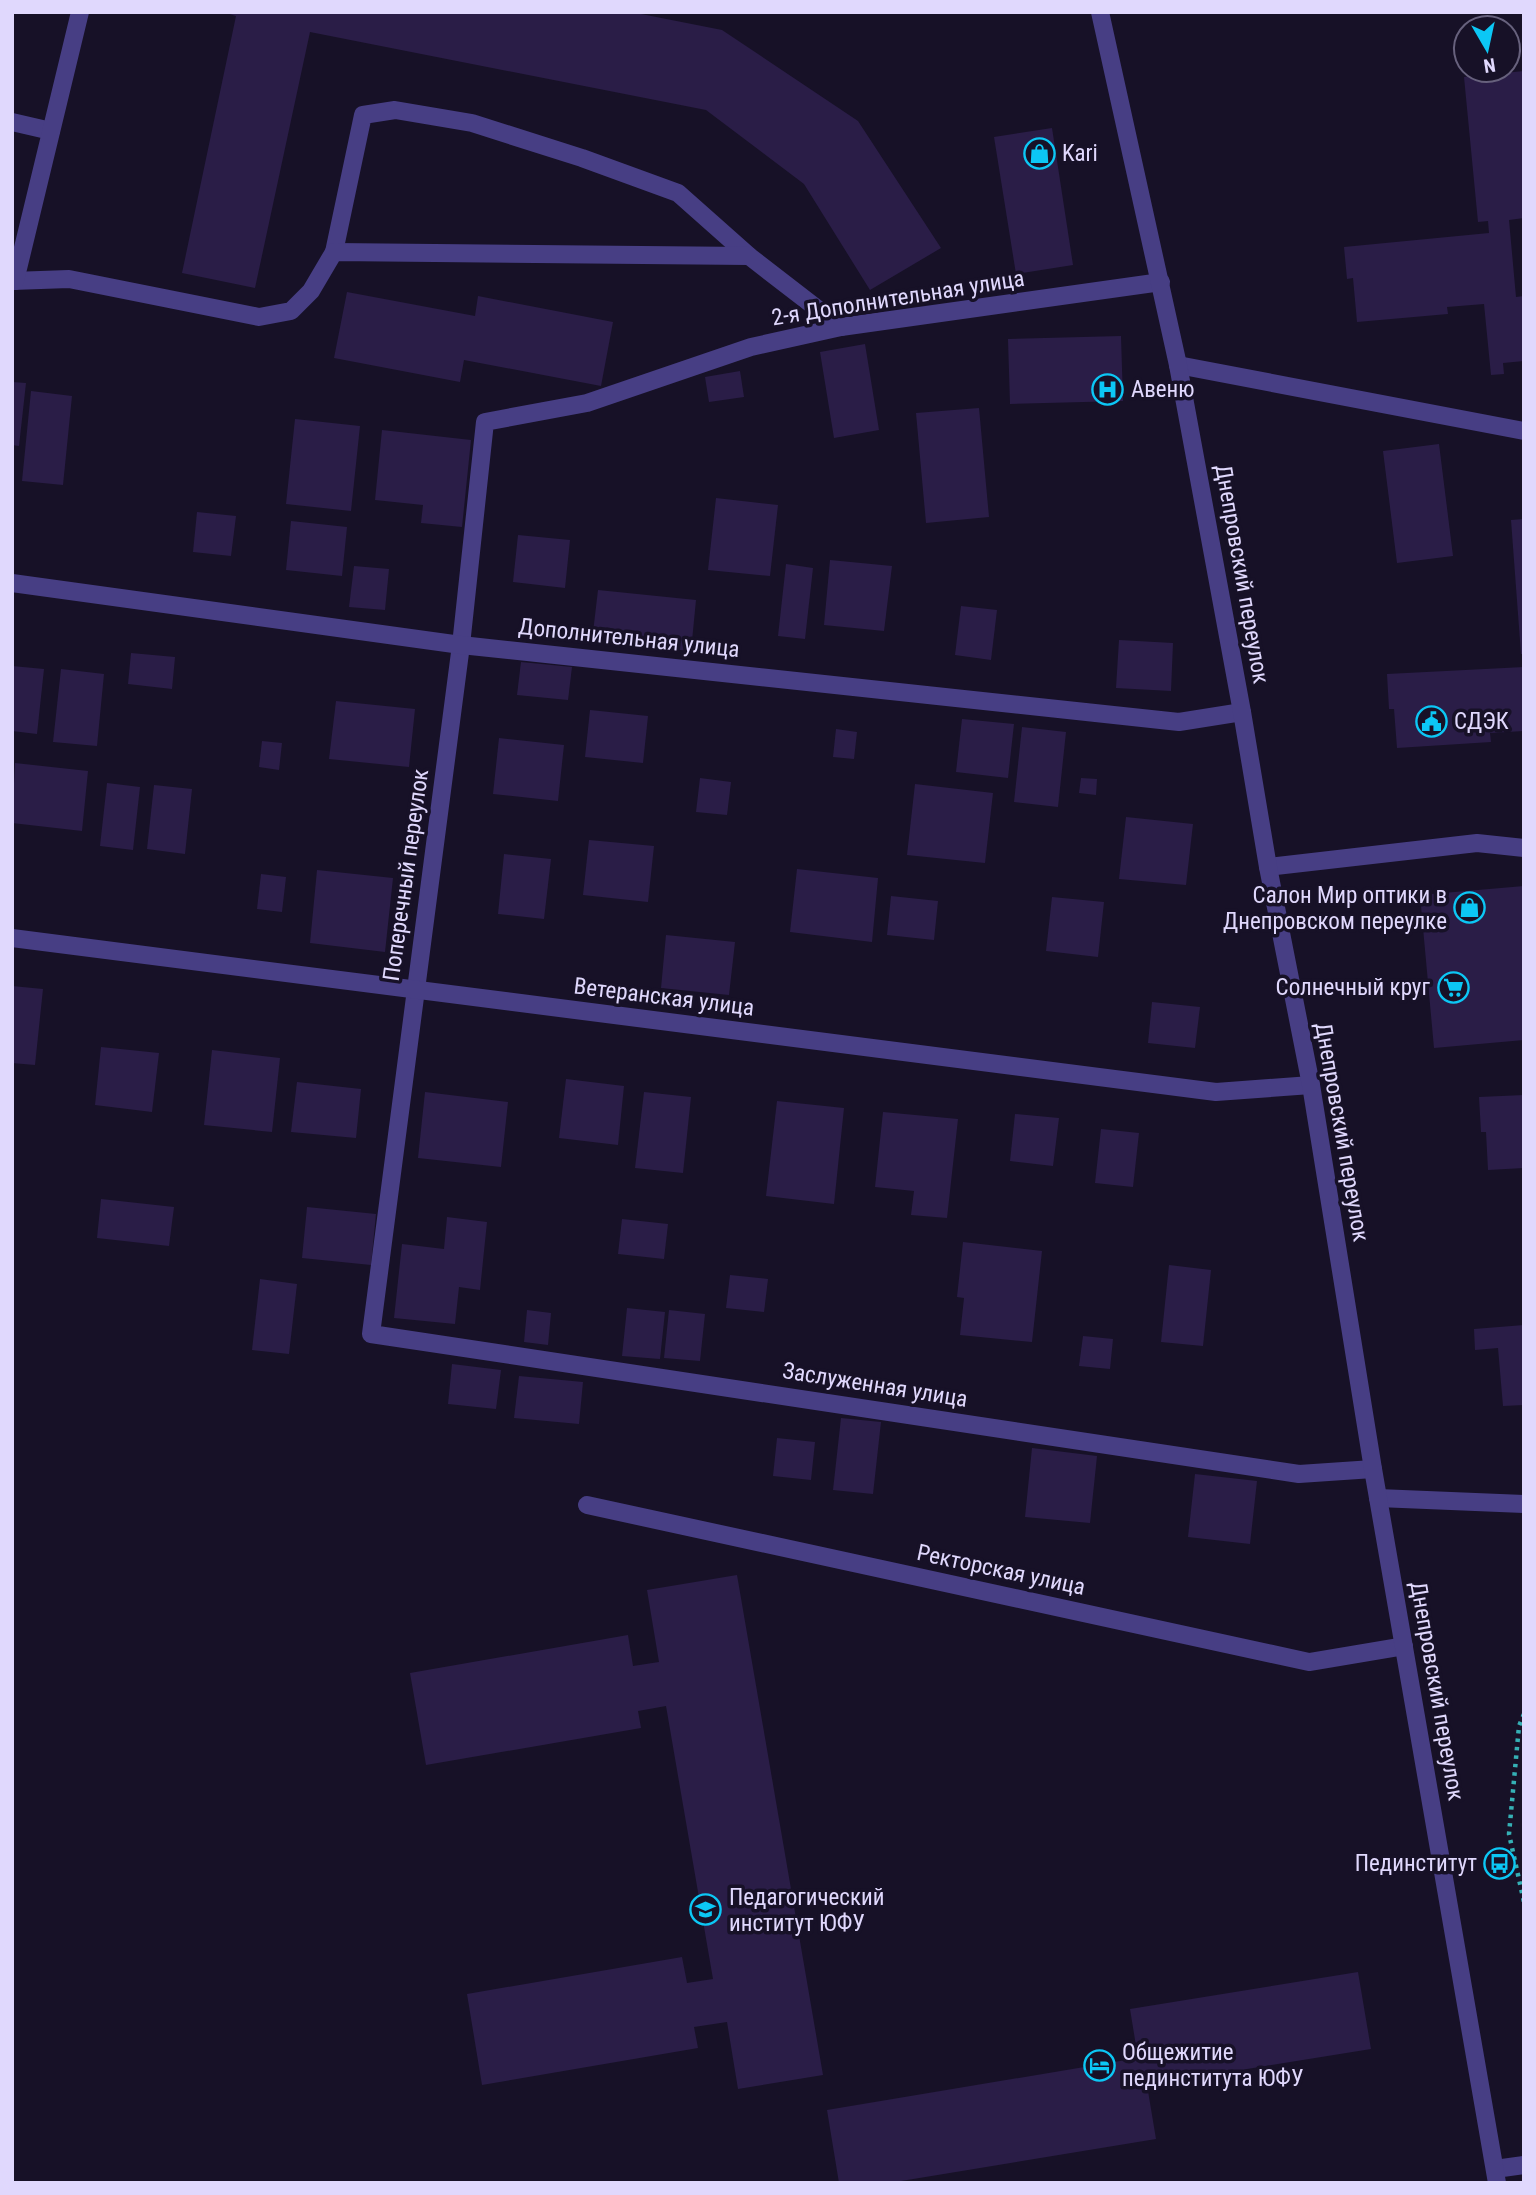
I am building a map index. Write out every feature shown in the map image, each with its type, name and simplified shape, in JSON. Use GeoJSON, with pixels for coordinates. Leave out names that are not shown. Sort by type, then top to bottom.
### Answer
{"type":"FeatureCollection","features":[{"type":"Feature","properties":{"kind":"street"},"geometry":{"type":"LineString","coordinates":[[79,12],[14,281],[69,279],[259,317],[291,311],[311,291],[334,252],[363,115],[395,110],[472,123],[678,192],[749,256],[841,327]]}},
{"type":"Feature","properties":{"kind":"street","name":"Днепровский переулок"},"geometry":{"type":"LineString","coordinates":[[1100,12],[1178,365],[1268,867],[1311,1085],[1373,1469],[1496,2176]]}},
{"type":"Feature","properties":{"kind":"street"},"geometry":{"type":"LineString","coordinates":[[12,122],[51,131]]}},
{"type":"Feature","properties":{"kind":"street"},"geometry":{"type":"LineString","coordinates":[[334,252],[749,256]]}},
{"type":"Feature","properties":{"kind":"street","name":"2-я Дополнительная улица"},"geometry":{"type":"LineString","coordinates":[[485,422],[587,403],[751,348],[841,327],[1161,282]]}},
{"type":"Feature","properties":{"kind":"street"},"geometry":{"type":"LineString","coordinates":[[1178,365],[1524,431]]}},
{"type":"Feature","properties":{"kind":"street","name":"Поперечный переулок"},"geometry":{"type":"LineString","coordinates":[[370,1334],[461,645],[485,422]]}},
{"type":"Feature","properties":{"kind":"street","name":"Дополнительная улица"},"geometry":{"type":"LineString","coordinates":[[12,583],[461,645],[1179,722],[1242,712]]}},
{"type":"Feature","properties":{"kind":"street"},"geometry":{"type":"LineString","coordinates":[[1268,867],[1477,842],[1524,848]]}},
{"type":"Feature","properties":{"kind":"street","name":"Ветеранская улица"},"geometry":{"type":"LineString","coordinates":[[12,938],[1216,1092],[1311,1085]]}},
{"type":"Feature","properties":{"kind":"street","name":"Заслуженная улица"},"geometry":{"type":"LineString","coordinates":[[370,1334],[1299,1474],[1373,1469]]}},
{"type":"Feature","properties":{"kind":"street"},"geometry":{"type":"LineString","coordinates":[[1378,1497],[1524,1504]]}},
{"type":"Feature","properties":{"kind":"street","name":"Ректорская улица"},"geometry":{"type":"LineString","coordinates":[[587,1505],[1309,1662],[1404,1646]]}},
{"type":"Feature","properties":{"kind":"street"},"geometry":{"type":"LineString","coordinates":[[1496,2176],[1524,2165]]}},
{"type":"Feature","properties":{"kind":"path"},"geometry":{"type":"LineString","coordinates":[[1524,1714],[1519,1726],[1509,1835],[1524,1902]]}},
{"type":"Feature","properties":{"kind":"building"},"geometry":{"type":"Polygon","coordinates":[[[223,12],[631,12],[722,30],[858,121],[941,248],[870,290],[804,184],[706,110],[310,32],[255,288],[182,273],[236,16],[223,12]]]}},
{"type":"Feature","properties":{"kind":"building"},"geometry":{"type":"Polygon","coordinates":[[[1522,71],[1524,218],[1509,220],[1516,297],[1524,296],[1524,361],[1503,363],[1504,374],[1491,375],[1484,304],[1447,307],[1448,314],[1357,322],[1353,278],[1347,279],[1344,247],[1489,233],[1488,221],[1478,222],[1465,84],[1522,84],[1522,71]]]}},
{"type":"Feature","properties":{"kind":"building"},"geometry":{"type":"Polygon","coordinates":[[[1052,128],[1073,265],[1016,274],[994,137],[1052,128]]]}},
{"type":"Feature","properties":{"kind":"building"},"geometry":{"type":"Polygon","coordinates":[[[347,292],[475,316],[478,296],[613,322],[601,386],[464,360],[460,382],[334,358],[347,292]]]}},
{"type":"Feature","properties":{"kind":"building"},"geometry":{"type":"Polygon","coordinates":[[[1121,336],[1123,401],[1010,404],[1008,339],[1121,336]]]}},
{"type":"Feature","properties":{"kind":"building"},"geometry":{"type":"Polygon","coordinates":[[[865,344],[879,430],[834,438],[820,352],[865,344]]]}},
{"type":"Feature","properties":{"kind":"building"},"geometry":{"type":"Polygon","coordinates":[[[740,371],[744,397],[709,402],[705,377],[740,371]]]}},
{"type":"Feature","properties":{"kind":"building"},"geometry":{"type":"Polygon","coordinates":[[[12,382],[26,383],[19,446],[12,445],[12,382]]]}},
{"type":"Feature","properties":{"kind":"building"},"geometry":{"type":"Polygon","coordinates":[[[31,391],[72,396],[63,485],[22,481],[31,391]]]}},
{"type":"Feature","properties":{"kind":"building"},"geometry":{"type":"Polygon","coordinates":[[[979,408],[989,517],[926,523],[916,413],[979,408]]]}},
{"type":"Feature","properties":{"kind":"building"},"geometry":{"type":"Polygon","coordinates":[[[295,419],[360,426],[351,511],[286,504],[295,419]]]}},
{"type":"Feature","properties":{"kind":"building"},"geometry":{"type":"Polygon","coordinates":[[[382,430],[471,440],[462,527],[421,523],[423,505],[375,500],[382,430]]]}},
{"type":"Feature","properties":{"kind":"building"},"geometry":{"type":"Polygon","coordinates":[[[1439,444],[1453,556],[1397,563],[1383,451],[1439,444]]]}},
{"type":"Feature","properties":{"kind":"building"},"geometry":{"type":"Polygon","coordinates":[[[716,498],[778,505],[770,576],[708,570],[716,498]]]}},
{"type":"Feature","properties":{"kind":"building"},"geometry":{"type":"Polygon","coordinates":[[[197,512],[236,516],[231,556],[193,552],[197,512]]]}},
{"type":"Feature","properties":{"kind":"building"},"geometry":{"type":"Polygon","coordinates":[[[1524,519],[1524,654],[1521,654],[1511,520],[1524,519]]]}},
{"type":"Feature","properties":{"kind":"building"},"geometry":{"type":"Polygon","coordinates":[[[291,521],[347,527],[342,576],[286,570],[291,521]]]}},
{"type":"Feature","properties":{"kind":"building"},"geometry":{"type":"Polygon","coordinates":[[[518,535],[570,540],[565,588],[513,582],[518,535]]]}},
{"type":"Feature","properties":{"kind":"building"},"geometry":{"type":"Polygon","coordinates":[[[830,560],[892,566],[884,631],[824,625],[830,560]]]}},
{"type":"Feature","properties":{"kind":"building"},"geometry":{"type":"Polygon","coordinates":[[[786,564],[813,568],[805,639],[778,636],[786,564]]]}},
{"type":"Feature","properties":{"kind":"building"},"geometry":{"type":"Polygon","coordinates":[[[354,566],[389,569],[385,610],[349,607],[354,566]]]}},
{"type":"Feature","properties":{"kind":"building"},"geometry":{"type":"Polygon","coordinates":[[[598,590],[696,600],[691,651],[592,641],[598,590]]]}},
{"type":"Feature","properties":{"kind":"building"},"geometry":{"type":"Polygon","coordinates":[[[961,606],[997,610],[991,660],[955,655],[961,606]]]}},
{"type":"Feature","properties":{"kind":"building"},"geometry":{"type":"Polygon","coordinates":[[[1119,640],[1173,643],[1171,691],[1116,688],[1119,640]]]}},
{"type":"Feature","properties":{"kind":"building"},"geometry":{"type":"Polygon","coordinates":[[[131,653],[175,657],[172,689],[128,684],[131,653]]]}},
{"type":"Feature","properties":{"kind":"building"},"geometry":{"type":"Polygon","coordinates":[[[521,662],[572,667],[568,700],[517,695],[521,662]]]}},
{"type":"Feature","properties":{"kind":"building"},"geometry":{"type":"Polygon","coordinates":[[[12,666],[44,669],[37,734],[12,731],[12,666]]]}},
{"type":"Feature","properties":{"kind":"building"},"geometry":{"type":"Polygon","coordinates":[[[1524,667],[1524,731],[1490,733],[1491,742],[1397,748],[1394,709],[1389,709],[1387,674],[1524,667]]]}},
{"type":"Feature","properties":{"kind":"building"},"geometry":{"type":"Polygon","coordinates":[[[61,669],[104,674],[97,746],[53,742],[61,669]]]}},
{"type":"Feature","properties":{"kind":"building"},"geometry":{"type":"Polygon","coordinates":[[[336,701],[415,709],[409,767],[329,759],[336,701]]]}},
{"type":"Feature","properties":{"kind":"building"},"geometry":{"type":"Polygon","coordinates":[[[590,710],[648,716],[643,763],[585,757],[590,710]]]}},
{"type":"Feature","properties":{"kind":"building"},"geometry":{"type":"Polygon","coordinates":[[[962,719],[1014,724],[1008,778],[956,772],[962,719]]]}},
{"type":"Feature","properties":{"kind":"building"},"geometry":{"type":"Polygon","coordinates":[[[1022,727],[1066,732],[1058,807],[1014,802],[1022,727]]]}},
{"type":"Feature","properties":{"kind":"building"},"geometry":{"type":"Polygon","coordinates":[[[836,729],[857,732],[854,759],[833,757],[836,729]]]}},
{"type":"Feature","properties":{"kind":"building"},"geometry":{"type":"Polygon","coordinates":[[[499,738],[564,745],[558,801],[493,794],[499,738]]]}},
{"type":"Feature","properties":{"kind":"building"},"geometry":{"type":"Polygon","coordinates":[[[262,741],[282,743],[279,770],[259,767],[262,741]]]}},
{"type":"Feature","properties":{"kind":"building"},"geometry":{"type":"Polygon","coordinates":[[[15,763],[88,771],[82,831],[12,823],[15,763]]]}},
{"type":"Feature","properties":{"kind":"building"},"geometry":{"type":"Polygon","coordinates":[[[700,778],[731,782],[727,815],[696,812],[700,778]]]}},
{"type":"Feature","properties":{"kind":"building"},"geometry":{"type":"Polygon","coordinates":[[[1081,778],[1097,779],[1096,795],[1079,793],[1081,778]]]}},
{"type":"Feature","properties":{"kind":"building"},"geometry":{"type":"Polygon","coordinates":[[[107,783],[140,787],[133,850],[100,846],[107,783]]]}},
{"type":"Feature","properties":{"kind":"building"},"geometry":{"type":"Polygon","coordinates":[[[915,784],[993,793],[985,863],[907,855],[915,784]]]}},
{"type":"Feature","properties":{"kind":"building"},"geometry":{"type":"Polygon","coordinates":[[[154,785],[192,789],[185,854],[147,849],[154,785]]]}},
{"type":"Feature","properties":{"kind":"building"},"geometry":{"type":"Polygon","coordinates":[[[1126,817],[1193,824],[1186,885],[1119,879],[1126,817]]]}},
{"type":"Feature","properties":{"kind":"building"},"geometry":{"type":"Polygon","coordinates":[[[589,840],[654,846],[648,902],[583,895],[589,840]]]}},
{"type":"Feature","properties":{"kind":"building"},"geometry":{"type":"Polygon","coordinates":[[[504,854],[551,859],[544,919],[498,914],[504,854]]]}},
{"type":"Feature","properties":{"kind":"building"},"geometry":{"type":"Polygon","coordinates":[[[797,869],[878,878],[872,942],[790,932],[797,869]]]}},
{"type":"Feature","properties":{"kind":"building"},"geometry":{"type":"Polygon","coordinates":[[[317,870],[393,878],[385,952],[310,943],[317,870]]]}},
{"type":"Feature","properties":{"kind":"building"},"geometry":{"type":"Polygon","coordinates":[[[261,874],[286,877],[282,912],[257,909],[261,874]]]}},
{"type":"Feature","properties":{"kind":"building"},"geometry":{"type":"Polygon","coordinates":[[[1524,886],[1524,1040],[1434,1048],[1420,895],[1524,886]]]}},
{"type":"Feature","properties":{"kind":"building"},"geometry":{"type":"Polygon","coordinates":[[[891,896],[938,901],[934,940],[887,935],[891,896]]]}},
{"type":"Feature","properties":{"kind":"building"},"geometry":{"type":"Polygon","coordinates":[[[1052,897],[1104,902],[1098,957],[1046,951],[1052,897]]]}},
{"type":"Feature","properties":{"kind":"building"},"geometry":{"type":"Polygon","coordinates":[[[666,935],[735,942],[729,995],[661,988],[666,935]]]}},
{"type":"Feature","properties":{"kind":"building"},"geometry":{"type":"Polygon","coordinates":[[[12,986],[43,989],[35,1065],[12,1063],[12,986]]]}},
{"type":"Feature","properties":{"kind":"building"},"geometry":{"type":"Polygon","coordinates":[[[1152,1002],[1200,1007],[1195,1048],[1148,1043],[1152,1002]]]}},
{"type":"Feature","properties":{"kind":"building"},"geometry":{"type":"Polygon","coordinates":[[[101,1047],[159,1053],[152,1112],[95,1105],[101,1047]]]}},
{"type":"Feature","properties":{"kind":"building"},"geometry":{"type":"Polygon","coordinates":[[[212,1050],[280,1058],[272,1132],[204,1125],[212,1050]]]}},
{"type":"Feature","properties":{"kind":"building"},"geometry":{"type":"Polygon","coordinates":[[[566,1079],[624,1086],[618,1145],[559,1138],[566,1079]]]}},
{"type":"Feature","properties":{"kind":"building"},"geometry":{"type":"Polygon","coordinates":[[[297,1082],[361,1089],[356,1138],[291,1132],[297,1082]]]}},
{"type":"Feature","properties":{"kind":"building"},"geometry":{"type":"Polygon","coordinates":[[[425,1092],[508,1102],[501,1167],[418,1158],[425,1092]]]}},
{"type":"Feature","properties":{"kind":"building"},"geometry":{"type":"Polygon","coordinates":[[[644,1092],[691,1097],[683,1173],[635,1168],[644,1092]]]}},
{"type":"Feature","properties":{"kind":"building"},"geometry":{"type":"Polygon","coordinates":[[[1524,1095],[1524,1168],[1488,1170],[1486,1132],[1481,1132],[1479,1097],[1524,1095]]]}},
{"type":"Feature","properties":{"kind":"building"},"geometry":{"type":"Polygon","coordinates":[[[777,1101],[844,1108],[834,1204],[766,1196],[777,1101]]]}},
{"type":"Feature","properties":{"kind":"building"},"geometry":{"type":"Polygon","coordinates":[[[883,1112],[958,1119],[947,1218],[911,1215],[914,1191],[875,1187],[883,1112]]]}},
{"type":"Feature","properties":{"kind":"building"},"geometry":{"type":"Polygon","coordinates":[[[1015,1114],[1059,1118],[1053,1166],[1010,1161],[1015,1114]]]}},
{"type":"Feature","properties":{"kind":"building"},"geometry":{"type":"Polygon","coordinates":[[[1101,1129],[1139,1133],[1133,1187],[1095,1183],[1101,1129]]]}},
{"type":"Feature","properties":{"kind":"building"},"geometry":{"type":"Polygon","coordinates":[[[101,1199],[174,1207],[169,1246],[97,1238],[101,1199]]]}},
{"type":"Feature","properties":{"kind":"building"},"geometry":{"type":"Polygon","coordinates":[[[307,1207],[376,1214],[371,1265],[302,1258],[307,1207]]]}},
{"type":"Feature","properties":{"kind":"building"},"geometry":{"type":"Polygon","coordinates":[[[447,1217],[487,1222],[480,1290],[459,1287],[455,1324],[394,1318],[402,1244],[444,1249],[447,1217]]]}},
{"type":"Feature","properties":{"kind":"building"},"geometry":{"type":"Polygon","coordinates":[[[622,1219],[668,1224],[664,1259],[618,1254],[622,1219]]]}},
{"type":"Feature","properties":{"kind":"building"},"geometry":{"type":"Polygon","coordinates":[[[963,1242],[1042,1251],[1032,1342],[960,1335],[964,1298],[957,1297],[963,1242]]]}},
{"type":"Feature","properties":{"kind":"building"},"geometry":{"type":"Polygon","coordinates":[[[1169,1265],[1211,1270],[1203,1346],[1161,1342],[1169,1265]]]}},
{"type":"Feature","properties":{"kind":"building"},"geometry":{"type":"Polygon","coordinates":[[[730,1275],[768,1279],[764,1312],[726,1308],[730,1275]]]}},
{"type":"Feature","properties":{"kind":"building"},"geometry":{"type":"Polygon","coordinates":[[[260,1279],[297,1284],[289,1354],[252,1350],[260,1279]]]}},
{"type":"Feature","properties":{"kind":"building"},"geometry":{"type":"Polygon","coordinates":[[[627,1308],[665,1312],[660,1359],[622,1356],[627,1308]]]}},
{"type":"Feature","properties":{"kind":"building"},"geometry":{"type":"Polygon","coordinates":[[[527,1310],[551,1313],[548,1345],[524,1342],[527,1310]]]}},
{"type":"Feature","properties":{"kind":"building"},"geometry":{"type":"Polygon","coordinates":[[[669,1310],[705,1314],[700,1361],[664,1358],[669,1310]]]}},
{"type":"Feature","properties":{"kind":"building"},"geometry":{"type":"Polygon","coordinates":[[[1524,1325],[1524,1405],[1503,1406],[1498,1348],[1475,1350],[1474,1329],[1524,1325]]]}},
{"type":"Feature","properties":{"kind":"building"},"geometry":{"type":"Polygon","coordinates":[[[1083,1336],[1113,1339],[1110,1369],[1079,1366],[1083,1336]]]}},
{"type":"Feature","properties":{"kind":"building"},"geometry":{"type":"Polygon","coordinates":[[[452,1364],[501,1370],[496,1409],[448,1404],[452,1364]]]}},
{"type":"Feature","properties":{"kind":"building"},"geometry":{"type":"Polygon","coordinates":[[[519,1376],[583,1382],[579,1424],[514,1418],[519,1376]]]}},
{"type":"Feature","properties":{"kind":"building"},"geometry":{"type":"Polygon","coordinates":[[[841,1418],[881,1422],[873,1494],[833,1490],[841,1418]]]}},
{"type":"Feature","properties":{"kind":"building"},"geometry":{"type":"Polygon","coordinates":[[[777,1438],[815,1442],[811,1480],[773,1476],[777,1438]]]}},
{"type":"Feature","properties":{"kind":"building"},"geometry":{"type":"Polygon","coordinates":[[[1032,1448],[1097,1456],[1090,1523],[1025,1517],[1032,1448]]]}},
{"type":"Feature","properties":{"kind":"building"},"geometry":{"type":"Polygon","coordinates":[[[1195,1474],[1257,1481],[1250,1544],[1188,1537],[1195,1474]]]}},
{"type":"Feature","properties":{"kind":"building"},"geometry":{"type":"Polygon","coordinates":[[[737,1575],[823,2075],[738,2089],[727,2022],[694,2027],[698,2048],[482,2085],[467,1994],[682,1957],[687,1983],[713,1979],[666,1706],[638,1711],[641,1728],[426,1765],[410,1673],[628,1635],[633,1666],[659,1662],[647,1590],[737,1575]]]}},
{"type":"Feature","properties":{"kind":"building"},"geometry":{"type":"Polygon","coordinates":[[[1358,1972],[1371,2049],[1147,2085],[1156,2139],[889,2183],[839,2183],[827,2110],[1138,2058],[1130,2009],[1358,1972]]]}},
{"type":"Feature","properties":{"kind":"place","name":"Kari"},"geometry":{"type":"Point","coordinates":[1039,153]}},
{"type":"Feature","properties":{"kind":"place","name":"Авеню"},"geometry":{"type":"Point","coordinates":[1108,389]}},
{"type":"Feature","properties":{"kind":"place","name":"СДЭК"},"geometry":{"type":"Point","coordinates":[1431,721]}},
{"type":"Feature","properties":{"kind":"place","name":"Салон Мир оптики в Днепровском переулке"},"geometry":{"type":"Point","coordinates":[1470,908]}},
{"type":"Feature","properties":{"kind":"place","name":"Солнечный круг"},"geometry":{"type":"Point","coordinates":[1453,987]}},
{"type":"Feature","properties":{"kind":"place","name":"Пединститут"},"geometry":{"type":"Point","coordinates":[1500,1863]}},
{"type":"Feature","properties":{"kind":"place","name":"Педагогический институт ЮФУ"},"geometry":{"type":"Point","coordinates":[706,1910]}},
{"type":"Feature","properties":{"kind":"place","name":"Общежитие пединститута ЮФУ"},"geometry":{"type":"Point","coordinates":[1099,2065]}}]}
